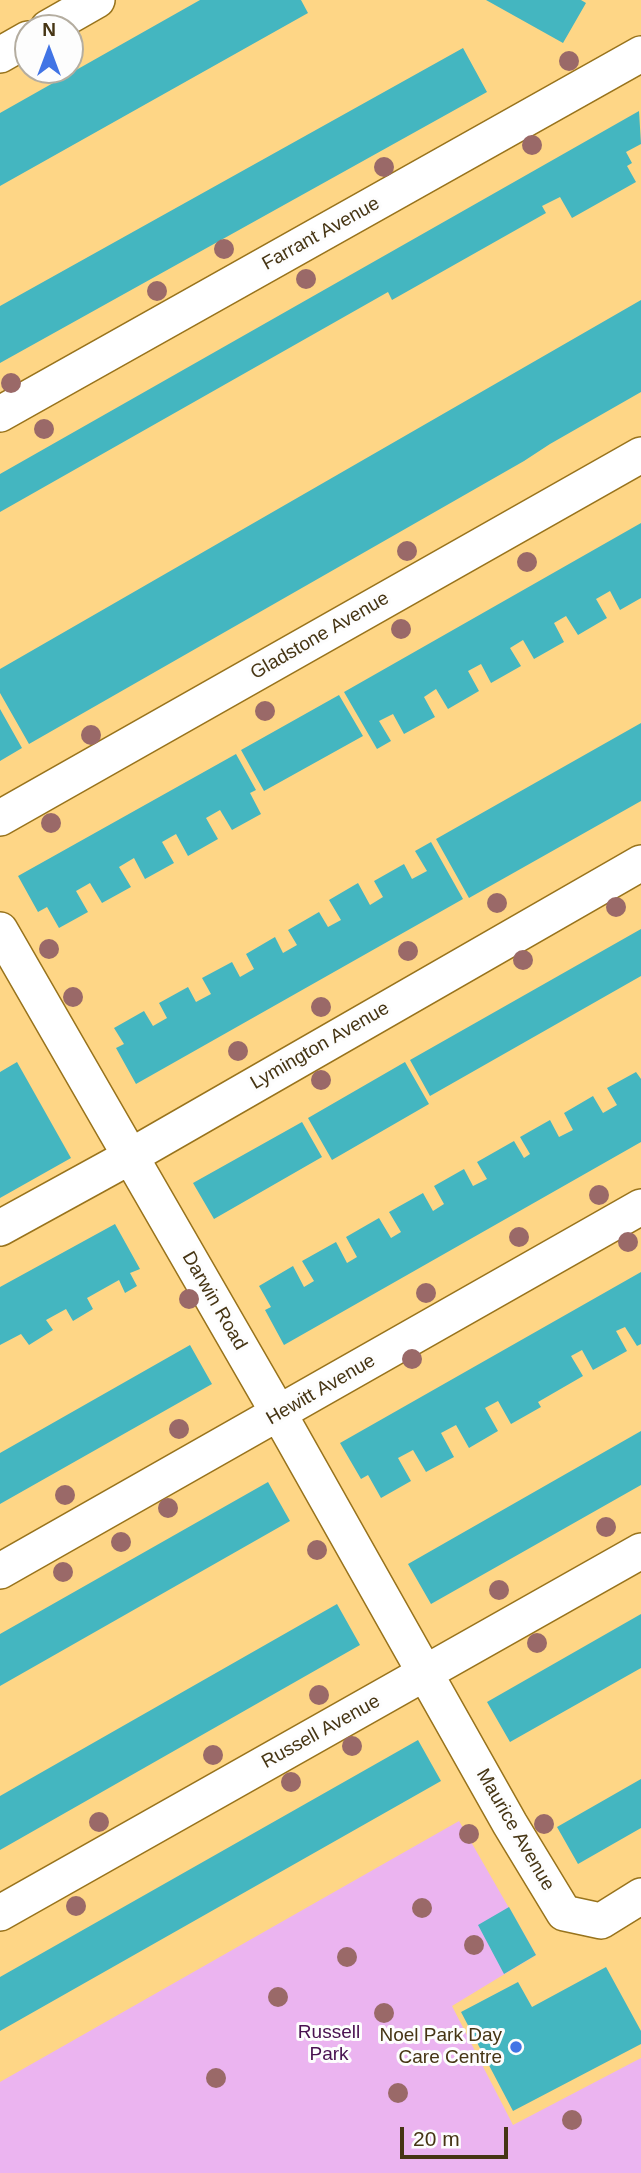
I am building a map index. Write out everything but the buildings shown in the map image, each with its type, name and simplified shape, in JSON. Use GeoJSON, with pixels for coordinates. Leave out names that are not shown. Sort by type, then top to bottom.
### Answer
{"type":"FeatureCollection","features":[{"type":"Feature","properties":{"kind":"street"},"geometry":{"type":"LineString","coordinates":[[72,14],[97,0]]}},
{"type":"Feature","properties":{"kind":"street","name":"Farrant Avenue"},"geometry":{"type":"LineString","coordinates":[[0,414],[641,54]]}},
{"type":"Feature","properties":{"kind":"street","name":"Gladstone Avenue"},"geometry":{"type":"LineString","coordinates":[[0,818],[641,455]]}},
{"type":"Feature","properties":{"kind":"street","name":"Lymington Avenue"},"geometry":{"type":"LineString","coordinates":[[0,1228],[131,1156],[641,863]]}},
{"type":"Feature","properties":{"kind":"street","name":"Darwin Road"},"geometry":{"type":"LineString","coordinates":[[0,930],[279,1414],[425,1674]]}},
{"type":"Feature","properties":{"kind":"street","name":"Hewitt Avenue"},"geometry":{"type":"LineString","coordinates":[[0,1571],[641,1207]]}},
{"type":"Feature","properties":{"kind":"street","name":"Russell Avenue"},"geometry":{"type":"LineString","coordinates":[[0,1913],[641,1551]]}},
{"type":"Feature","properties":{"kind":"street","name":"Maurice Avenue"},"geometry":{"type":"LineString","coordinates":[[425,1674],[509,1824],[564,1913],[601,1921],[641,1896]]}},
{"type":"Feature","properties":{"kind":"green space","name":"Russell Park"},"geometry":{"type":"Polygon","coordinates":[[[459,1821],[536,1955],[452,2006],[513,2125],[641,2058],[641,2173],[0,2173],[0,2082],[459,1821]]]}},
{"type":"Feature","properties":{"kind":"place","name":"Noel Park Day Care Centre"},"geometry":{"type":"Point","coordinates":[516,2047]}}]}
